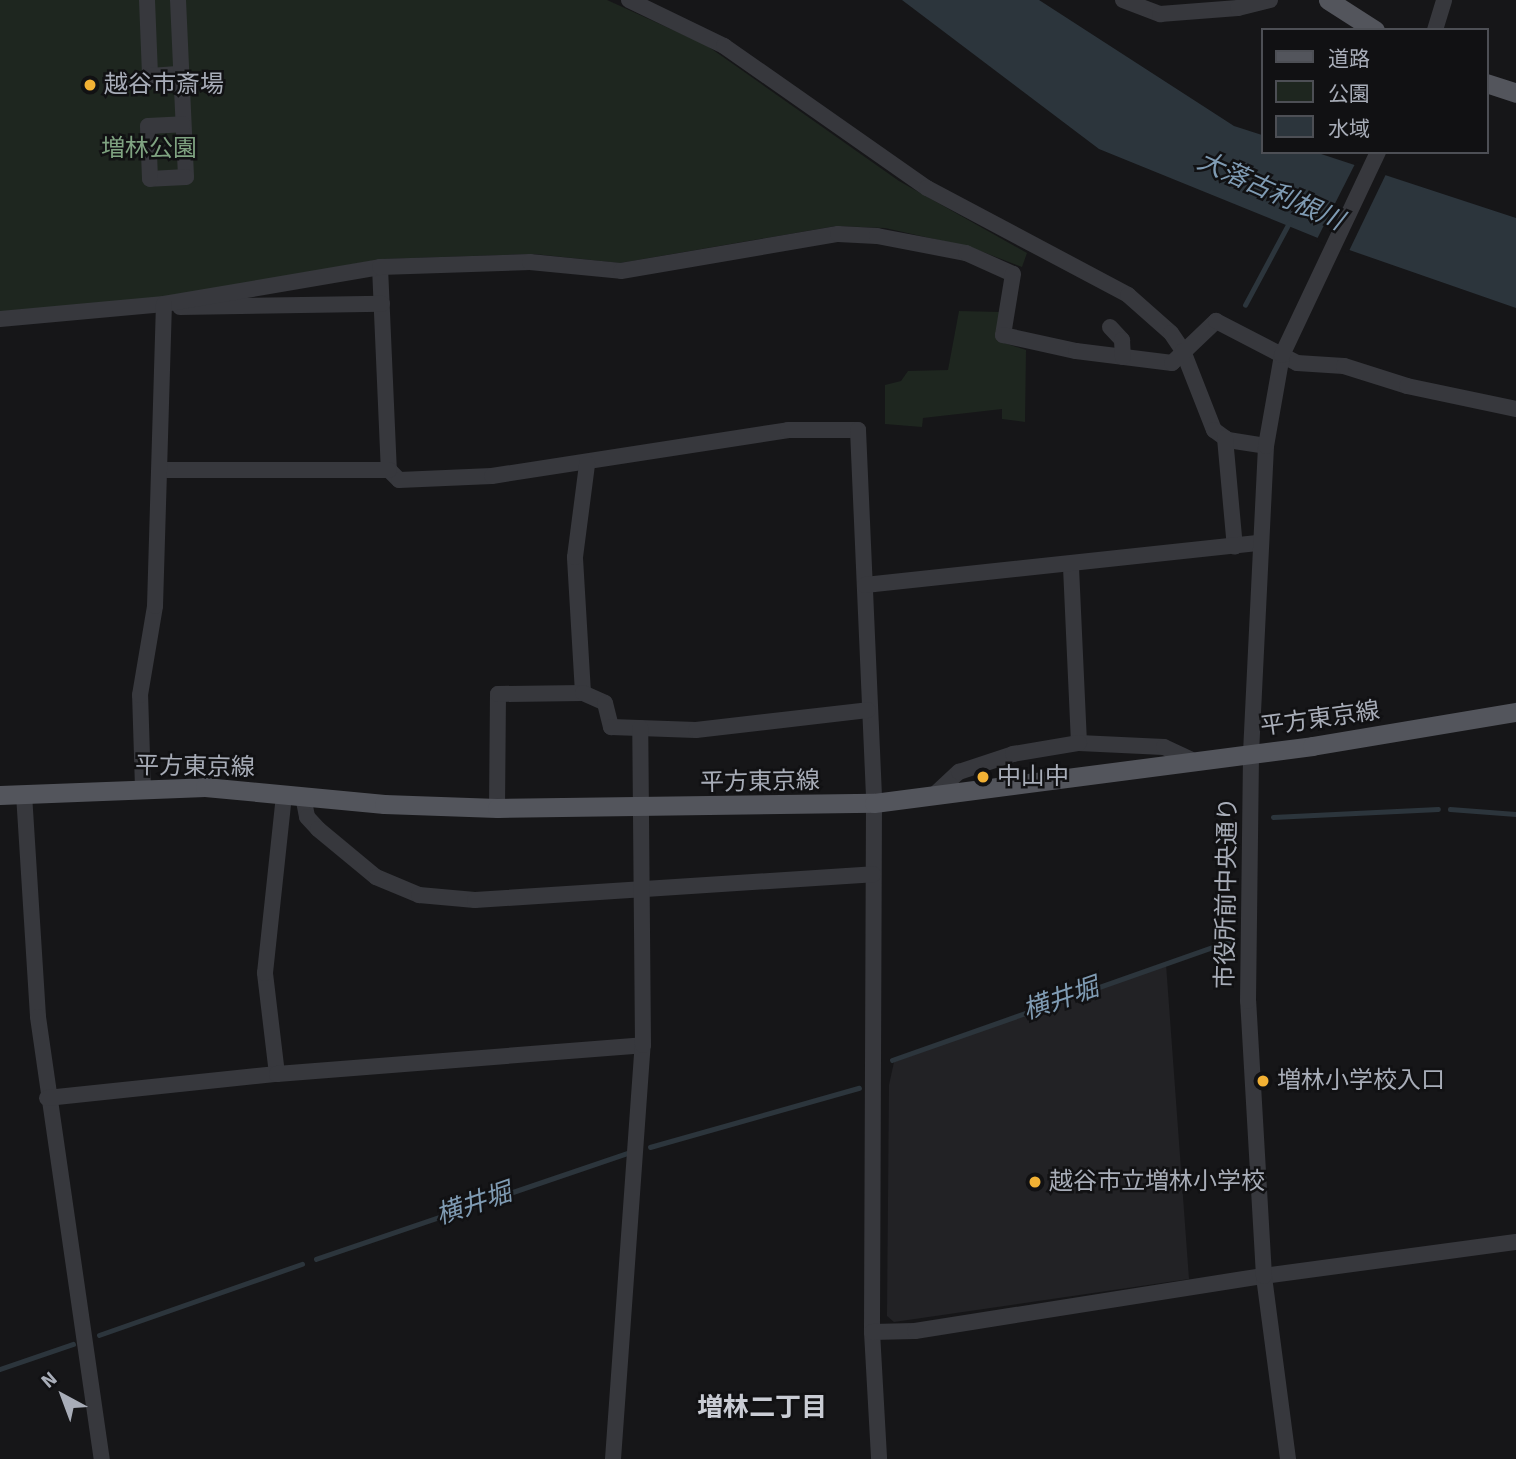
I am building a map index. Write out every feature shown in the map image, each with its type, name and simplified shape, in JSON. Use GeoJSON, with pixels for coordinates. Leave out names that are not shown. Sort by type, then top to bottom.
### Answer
{"type":"FeatureCollection","features":[{"type":"Feature","properties":{"kind":"main road"},"geometry":{"type":"LineString","coordinates":[[1328,0],[1372,28]]}},
{"type":"Feature","properties":{"kind":"main road"},"geometry":{"type":"LineString","coordinates":[[1488,84],[1516,93]]}},
{"type":"Feature","properties":{"kind":"main road","name":"平方東京線"},"geometry":{"type":"LineString","coordinates":[[0,795],[205,787],[293,796],[497,808],[640,809],[874,803],[1251,753],[1516,712]]}},
{"type":"Feature","properties":{"kind":"street"},"geometry":{"type":"LineString","coordinates":[[147,0],[150,76],[181,74]]}},
{"type":"Feature","properties":{"kind":"street"},"geometry":{"type":"LineString","coordinates":[[178,0],[183,124]]}},
{"type":"Feature","properties":{"kind":"street"},"geometry":{"type":"LineString","coordinates":[[629,0],[724,46],[927,188],[1128,295],[1171,333],[1183,351],[1207,420],[1225,438],[1266,446]]}},
{"type":"Feature","properties":{"kind":"street"},"geometry":{"type":"LineString","coordinates":[[1123,0],[1160,14],[1238,8],[1270,0]]}},
{"type":"Feature","properties":{"kind":"street"},"geometry":{"type":"LineString","coordinates":[[1435,28],[1444,0]]}},
{"type":"Feature","properties":{"kind":"street","name":"市役所前中央通り"},"geometry":{"type":"LineString","coordinates":[[1288,1459],[1264,1276],[1248,1001],[1251,753],[1266,446],[1282,355],[1377,154]]}},
{"type":"Feature","properties":{"kind":"street"},"geometry":{"type":"LineString","coordinates":[[0,319],[164,304],[380,267],[530,262],[621,271],[838,234],[877,236],[966,253],[1013,274],[1003,335],[1171,363],[1216,321],[1297,363],[1344,366],[1407,386],[1516,409]]}},
{"type":"Feature","properties":{"kind":"street"},"geometry":{"type":"LineString","coordinates":[[380,267],[389,470],[399,480],[492,476],[587,464],[788,430],[852,426],[858,430],[874,803],[872,1332],[879,1459]]}},
{"type":"Feature","properties":{"kind":"street"},"geometry":{"type":"LineString","coordinates":[[164,304],[214,309],[382,304]]}},
{"type":"Feature","properties":{"kind":"street"},"geometry":{"type":"LineString","coordinates":[[143,789],[140,695],[155,606],[164,304]]}},
{"type":"Feature","properties":{"kind":"street"},"geometry":{"type":"LineString","coordinates":[[1110,327],[1122,340],[1124,357]]}},
{"type":"Feature","properties":{"kind":"street"},"geometry":{"type":"LineString","coordinates":[[1225,438],[1235,547]]}},
{"type":"Feature","properties":{"kind":"street"},"geometry":{"type":"LineString","coordinates":[[583,693],[575,557],[587,464]]}},
{"type":"Feature","properties":{"kind":"street"},"geometry":{"type":"LineString","coordinates":[[161,470],[389,470]]}},
{"type":"Feature","properties":{"kind":"street"},"geometry":{"type":"LineString","coordinates":[[865,585],[1070,567],[1260,543]]}},
{"type":"Feature","properties":{"kind":"street"},"geometry":{"type":"LineString","coordinates":[[1070,567],[1079,743]]}},
{"type":"Feature","properties":{"kind":"street"},"geometry":{"type":"LineString","coordinates":[[497,808],[498,694],[583,693],[605,703],[611,727],[696,730],[868,710]]}},
{"type":"Feature","properties":{"kind":"street"},"geometry":{"type":"LineString","coordinates":[[614,1459],[643,1045],[644,890],[640,728]]}},
{"type":"Feature","properties":{"kind":"street"},"geometry":{"type":"LineString","coordinates":[[936,794],[959,772],[1013,754],[1079,743],[1164,747],[1190,759]]}},
{"type":"Feature","properties":{"kind":"street"},"geometry":{"type":"LineString","coordinates":[[24,794],[32,944],[47,1098],[102,1459]]}},
{"type":"Feature","properties":{"kind":"street"},"geometry":{"type":"LineString","coordinates":[[293,796],[318,828],[376,877],[419,895],[475,900],[873,874]]}},
{"type":"Feature","properties":{"kind":"street"},"geometry":{"type":"LineString","coordinates":[[277,1074],[265,973],[293,796]]}},
{"type":"Feature","properties":{"kind":"street"},"geometry":{"type":"LineString","coordinates":[[47,1098],[277,1074],[643,1045]]}},
{"type":"Feature","properties":{"kind":"street"},"geometry":{"type":"LineString","coordinates":[[872,1332],[928,1329],[1264,1276],[1516,1242]]}},
{"type":"Feature","properties":{"kind":"shaded area","name":"越谷市立増林小学校"},"geometry":{"type":"Polygon","coordinates":[[[1166,964],[1189,1279],[894,1322],[887,1316],[889,1085],[894,1062],[1166,964]]]}},
{"type":"Feature","properties":{"kind":"green space","name":"増林公園"},"geometry":{"type":"Polygon","coordinates":[[[0,0],[607,0],[706,45],[899,181],[1027,253],[1022,267],[970,247],[885,228],[836,226],[620,263],[534,254],[382,259],[168,297],[0,312],[0,0]]]}},
{"type":"Feature","properties":{"kind":"green space"},"geometry":{"type":"Polygon","coordinates":[[[959,311],[1000,312],[998,341],[1026,350],[1025,422],[1002,419],[1002,409],[923,418],[922,427],[885,424],[885,385],[901,381],[908,371],[948,370],[959,311]]]}},
{"type":"Feature","properties":{"kind":"water","name":"大落古利根川"},"geometry":{"type":"Polygon","coordinates":[[[902,0],[1039,0],[1234,126],[1260,134],[1260,154],[1321,154],[1516,218],[1516,308],[1335,245],[1099,149],[902,0]]]}},
{"type":"Feature","properties":{"kind":"pier"},"geometry":{"type":"Polygon","coordinates":[[[1356,162],[1387,172],[1348,253],[1316,241],[1356,162]]]}},
{"type":"Feature","properties":{"kind":"waterway","name":"大落古利根川"},"geometry":{"type":"LineString","coordinates":[[1245,305],[1289,223]]}},
{"type":"Feature","properties":{"kind":"waterway"},"geometry":{"type":"LineString","coordinates":[[1273,817],[1438,809]]}},
{"type":"Feature","properties":{"kind":"waterway"},"geometry":{"type":"LineString","coordinates":[[1450,809],[1516,814]]}},
{"type":"Feature","properties":{"kind":"waterway","name":"横井堀"},"geometry":{"type":"LineString","coordinates":[[892,1060],[1230,941]]}},
{"type":"Feature","properties":{"kind":"waterway","name":"横井堀"},"geometry":{"type":"LineString","coordinates":[[650,1147],[859,1088]]}},
{"type":"Feature","properties":{"kind":"waterway","name":"横井堀"},"geometry":{"type":"LineString","coordinates":[[316,1259],[630,1152]]}},
{"type":"Feature","properties":{"kind":"waterway","name":"横井堀"},"geometry":{"type":"LineString","coordinates":[[99,1335],[302,1264]]}},
{"type":"Feature","properties":{"kind":"waterway","name":"横井堀"},"geometry":{"type":"LineString","coordinates":[[0,1369],[73,1344]]}},
{"type":"Feature","properties":{"kind":"place","name":"越谷市斎場"},"geometry":{"type":"Point","coordinates":[90,85]}},
{"type":"Feature","properties":{"kind":"place","name":"中山中"},"geometry":{"type":"Point","coordinates":[983,777]}},
{"type":"Feature","properties":{"kind":"place","name":"増林小学校入口"},"geometry":{"type":"Point","coordinates":[1263,1081]}},
{"type":"Feature","properties":{"kind":"place","name":"越谷市立増林小学校"},"geometry":{"type":"Point","coordinates":[1035,1182]}},
{"type":"Feature","properties":{"kind":"district","name":"増林二丁目"},"geometry":{"type":"Point","coordinates":[762,1409]}}]}
